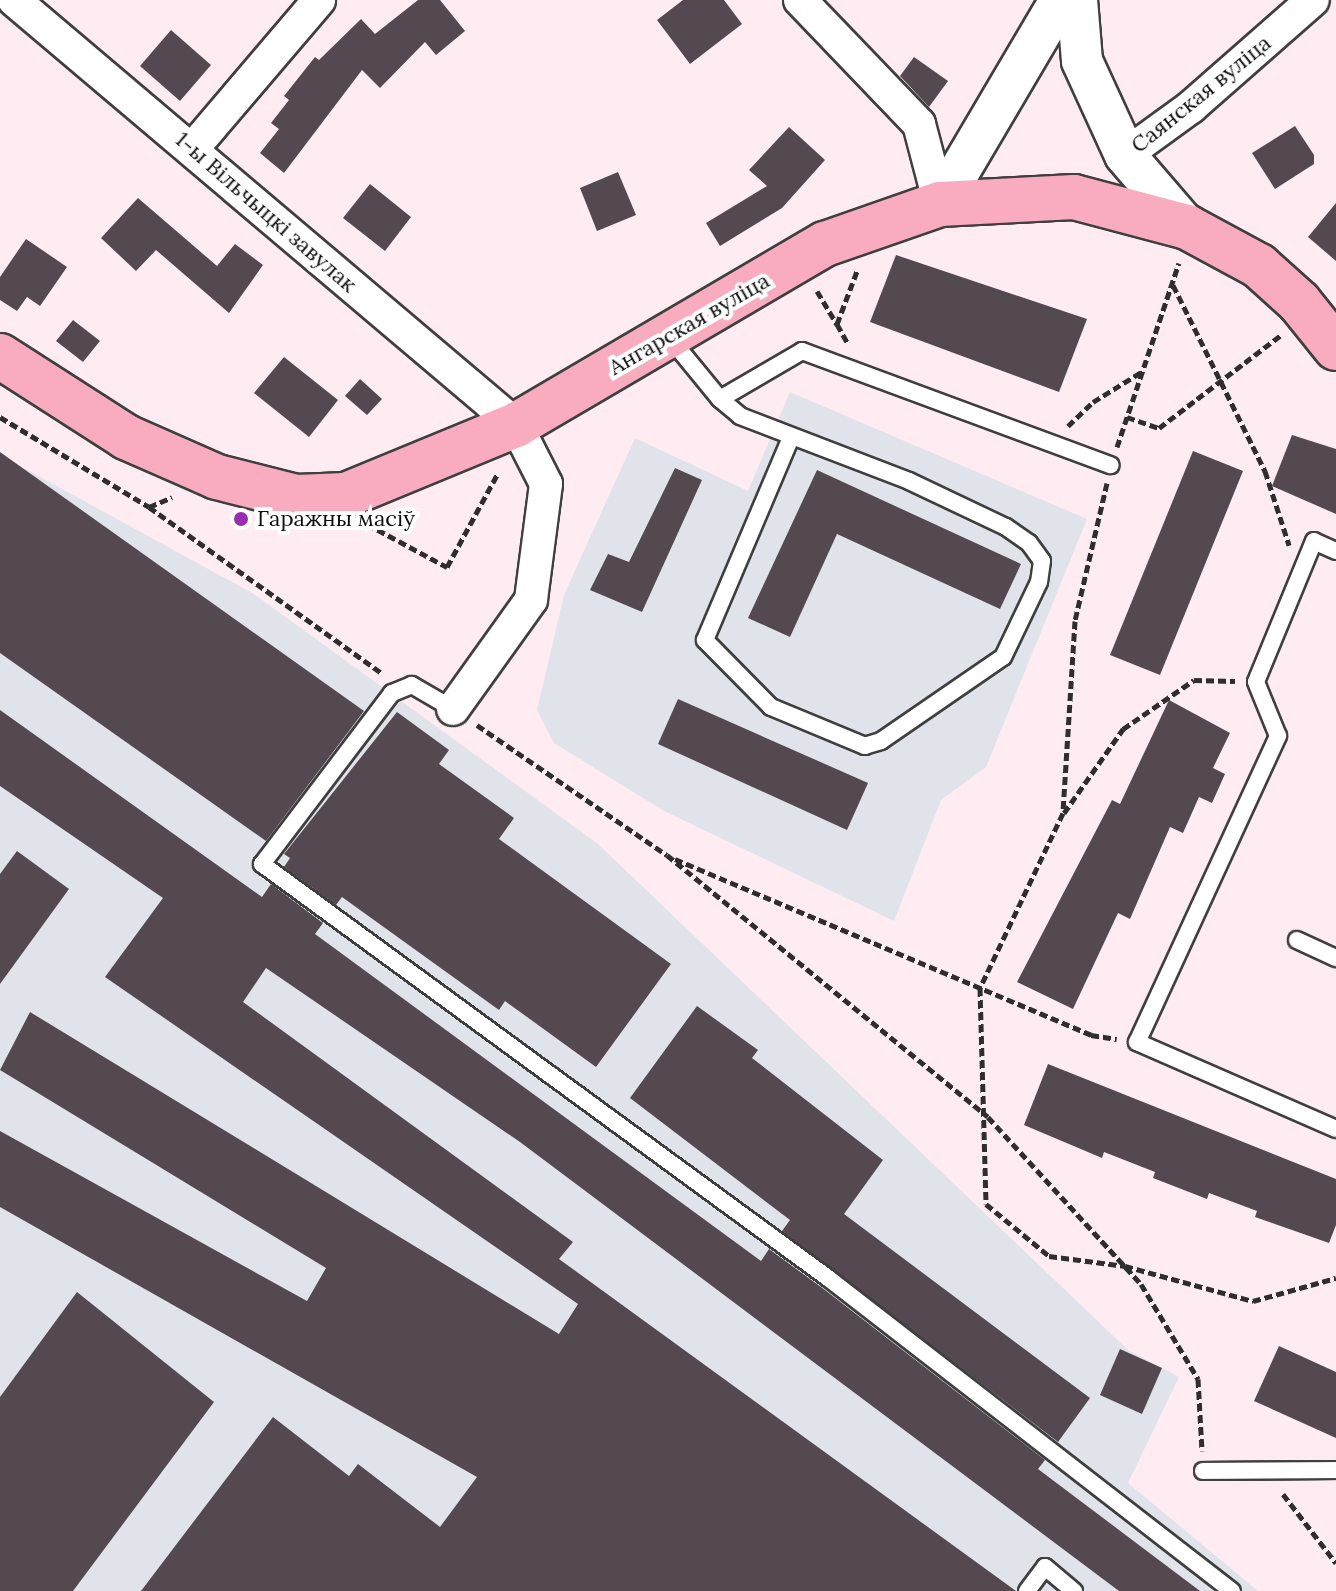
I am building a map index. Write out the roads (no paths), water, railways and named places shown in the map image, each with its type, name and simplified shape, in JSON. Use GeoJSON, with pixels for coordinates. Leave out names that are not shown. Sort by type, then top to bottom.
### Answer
{"type":"FeatureCollection","features":[{"type":"Feature","properties":{"kind":"main road"},"geometry":{"type":"LineString","coordinates":[[940,204],[1074,197],[1187,227],[1259,266],[1309,313],[1336,348]]}},
{"type":"Feature","properties":{"kind":"main road","name":"Ангарская вуліца"},"geometry":{"type":"LineString","coordinates":[[0,356],[126,437],[217,477],[296,497],[346,495],[523,439],[668,336],[825,244],[940,204]]}},
{"type":"Feature","properties":{"kind":"street","name":"1-ы Вільчыцкі завулак"},"geometry":{"type":"LineString","coordinates":[[14,0],[194,147],[523,439]]}},
{"type":"Feature","properties":{"kind":"street"},"geometry":{"type":"LineString","coordinates":[[194,147],[319,0]]}},
{"type":"Feature","properties":{"kind":"street"},"geometry":{"type":"LineString","coordinates":[[800,0],[919,124],[940,204]]}},
{"type":"Feature","properties":{"kind":"street"},"geometry":{"type":"LineString","coordinates":[[940,204],[1060,0]]}},
{"type":"Feature","properties":{"kind":"street"},"geometry":{"type":"LineString","coordinates":[[1077,0],[1082,61],[1125,155],[1187,227]]}},
{"type":"Feature","properties":{"kind":"street","name":"Саянская вуліца"},"geometry":{"type":"LineString","coordinates":[[1125,155],[1191,107],[1313,0]]}},
{"type":"Feature","properties":{"kind":"street"},"geometry":{"type":"LineString","coordinates":[[453,709],[531,600],[546,484],[523,439]]}},
{"type":"Feature","properties":{"kind":"lane"},"geometry":{"type":"LineString","coordinates":[[668,336],[720,399],[740,416],[909,481],[1006,527],[1029,543],[1042,561],[1039,582],[1003,657],[881,741],[865,746],[771,707],[705,640],[791,437]]}},
{"type":"Feature","properties":{"kind":"lane"},"geometry":{"type":"LineString","coordinates":[[720,399],[802,351],[1111,465]]}},
{"type":"Feature","properties":{"kind":"lane"},"geometry":{"type":"LineString","coordinates":[[1336,551],[1314,541],[1256,682],[1278,736],[1137,1042],[1336,1129]]}},
{"type":"Feature","properties":{"kind":"lane"},"geometry":{"type":"LineString","coordinates":[[453,709],[423,688],[401,687],[319,785],[262,864],[828,1278],[1232,1591]]}},
{"type":"Feature","properties":{"kind":"lane"},"geometry":{"type":"LineString","coordinates":[[1297,940],[1336,958]]}},
{"type":"Feature","properties":{"kind":"lane"},"geometry":{"type":"LineString","coordinates":[[1203,1471],[1336,1470]]}},
{"type":"Feature","properties":{"kind":"lane"},"geometry":{"type":"LineString","coordinates":[[1027,1591],[1045,1567],[1074,1591]]}},
{"type":"Feature","properties":{"kind":"place","name":"Гаражны масіў"},"geometry":{"type":"Point","coordinates":[241,519]}}]}
